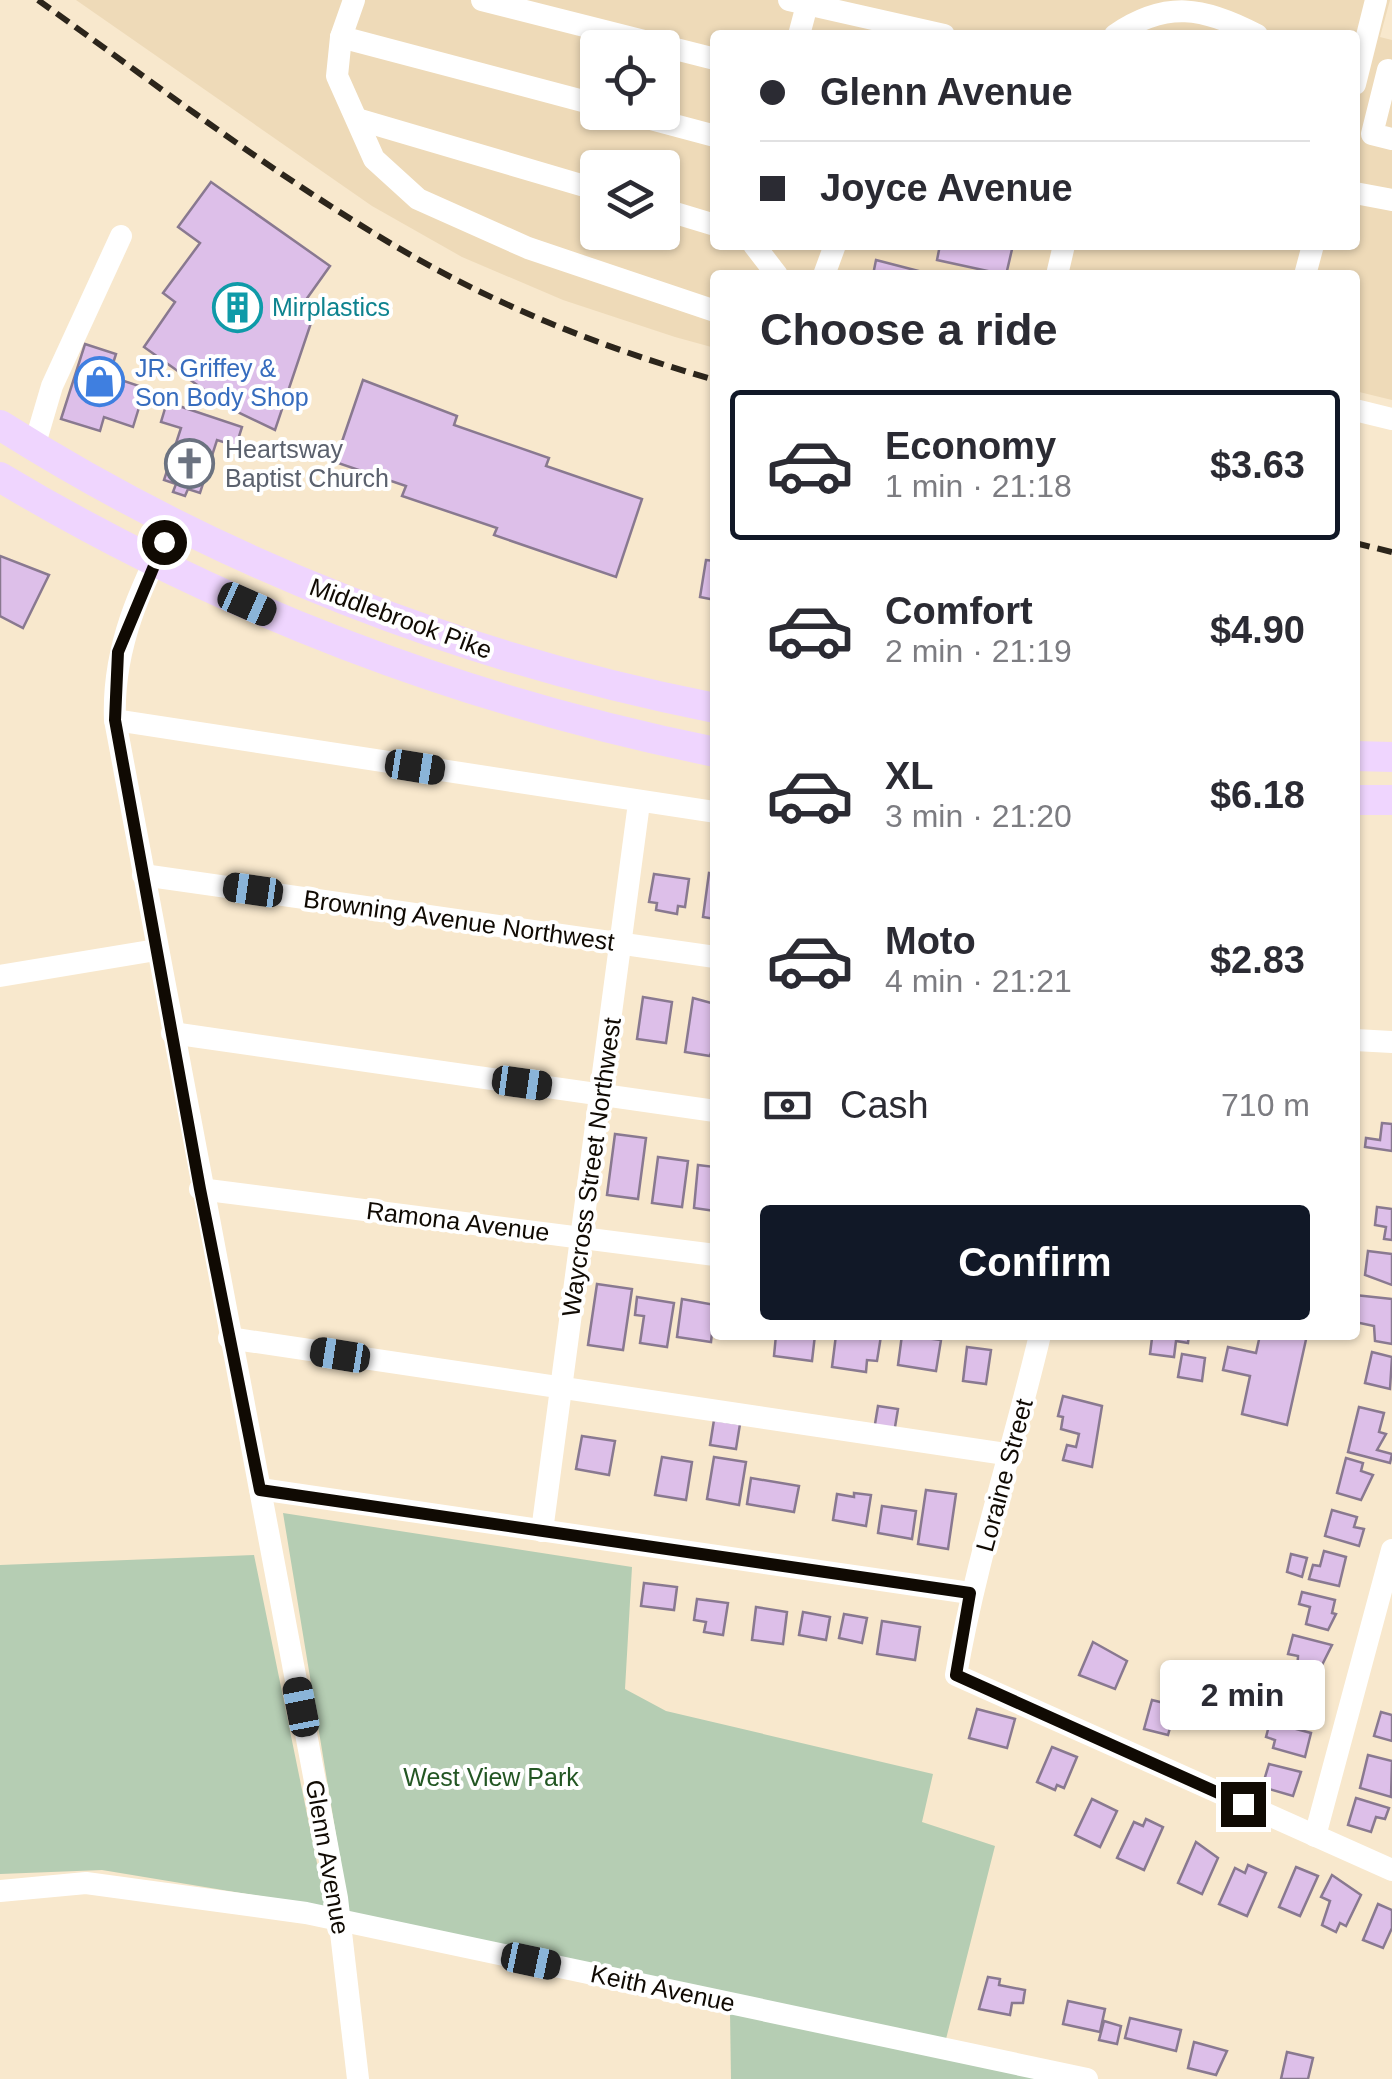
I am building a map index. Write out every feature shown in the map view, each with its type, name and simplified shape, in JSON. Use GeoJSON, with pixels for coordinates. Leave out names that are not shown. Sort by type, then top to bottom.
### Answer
{"type":"FeatureCollection","features":[{"type":"Feature","properties":{"kind":"main road","name":"Middlebrook Pike"},"geometry":{"type":"LineString","coordinates":[[0,425],[173,524],[295,580],[430,631],[652,696],[710,707]]}},
{"type":"Feature","properties":{"kind":"main road","name":"Middlebrook Pike"},"geometry":{"type":"LineString","coordinates":[[0,477],[154,562],[278,618],[477,693],[644,738],[710,751]]}},
{"type":"Feature","properties":{"kind":"main road"},"geometry":{"type":"LineString","coordinates":[[644,738],[652,696]]}},
{"type":"Feature","properties":{"kind":"main road"},"geometry":{"type":"LineString","coordinates":[[1360,756],[1392,756]]}},
{"type":"Feature","properties":{"kind":"main road"},"geometry":{"type":"LineString","coordinates":[[1360,800],[1392,800]]}},
{"type":"Feature","properties":{"kind":"street"},"geometry":{"type":"LineString","coordinates":[[354,0],[341,38],[337,76],[374,159],[418,199],[528,248],[710,310]]}},
{"type":"Feature","properties":{"kind":"street"},"geometry":{"type":"LineString","coordinates":[[482,0],[710,58]]}},
{"type":"Feature","properties":{"kind":"street"},"geometry":{"type":"LineString","coordinates":[[1360,66],[1376,0]]}},
{"type":"Feature","properties":{"kind":"street"},"geometry":{"type":"LineString","coordinates":[[798,30],[798,2],[922,30]]}},
{"type":"Feature","properties":{"kind":"street"},"geometry":{"type":"LineString","coordinates":[[1125,30],[1169,4],[1209,9],[1248,30]]}},
{"type":"Feature","properties":{"kind":"street"},"geometry":{"type":"LineString","coordinates":[[341,38],[580,100]]}},
{"type":"Feature","properties":{"kind":"street"},"geometry":{"type":"LineString","coordinates":[[1360,74],[1390,71],[1372,134],[1392,139]]}},
{"type":"Feature","properties":{"kind":"street"},"geometry":{"type":"LineString","coordinates":[[357,119],[580,185]]}},
{"type":"Feature","properties":{"kind":"street"},"geometry":{"type":"LineString","coordinates":[[680,127],[710,135]]}},
{"type":"Feature","properties":{"kind":"street"},"geometry":{"type":"LineString","coordinates":[[1360,194],[1392,200]]}},
{"type":"Feature","properties":{"kind":"street"},"geometry":{"type":"LineString","coordinates":[[680,215],[710,224]]}},
{"type":"Feature","properties":{"kind":"street"},"geometry":{"type":"LineString","coordinates":[[34,447],[52,386],[121,236]]}},
{"type":"Feature","properties":{"kind":"street"},"geometry":{"type":"LineString","coordinates":[[1360,411],[1392,420]]}},
{"type":"Feature","properties":{"kind":"street","name":"Glenn Avenue"},"geometry":{"type":"LineString","coordinates":[[173,524],[118,652],[115,720],[340,1921],[358,2079]]}},
{"type":"Feature","properties":{"kind":"street"},"geometry":{"type":"LineString","coordinates":[[115,720],[710,811]]}},
{"type":"Feature","properties":{"kind":"street","name":"Waycross Street Northwest"},"geometry":{"type":"LineString","coordinates":[[542,1531],[640,803]]}},
{"type":"Feature","properties":{"kind":"street","name":"Browning Avenue Northwest"},"geometry":{"type":"LineString","coordinates":[[142,875],[710,957]]}},
{"type":"Feature","properties":{"kind":"street"},"geometry":{"type":"LineString","coordinates":[[0,976],[156,950]]}},
{"type":"Feature","properties":{"kind":"street"},"geometry":{"type":"LineString","coordinates":[[172,1033],[710,1110]]}},
{"type":"Feature","properties":{"kind":"street"},"geometry":{"type":"LineString","coordinates":[[1360,1040],[1392,1042]]}},
{"type":"Feature","properties":{"kind":"street","name":"Ramona Avenue"},"geometry":{"type":"LineString","coordinates":[[200,1189],[710,1254]]}},
{"type":"Feature","properties":{"kind":"street"},"geometry":{"type":"LineString","coordinates":[[229,1338],[1012,1455]]}},
{"type":"Feature","properties":{"kind":"street","name":"Loraine Street"},"geometry":{"type":"LineString","coordinates":[[1039,1340],[1012,1455],[970,1593],[956,1675],[1314,1836]]}},
{"type":"Feature","properties":{"kind":"street"},"geometry":{"type":"LineString","coordinates":[[260,1490],[970,1593]]}},
{"type":"Feature","properties":{"kind":"street"},"geometry":{"type":"LineString","coordinates":[[1392,1550],[1314,1836],[1392,1870]]}},
{"type":"Feature","properties":{"kind":"street","name":"Keith Avenue"},"geometry":{"type":"LineString","coordinates":[[0,1891],[86,1883],[340,1921],[1087,2079]]}},
{"type":"Feature","properties":{"kind":"shaded area"},"geometry":{"type":"Polygon","coordinates":[[[76,0],[1390,0],[1380,37],[1392,40],[1392,400],[1360,392],[1360,270],[710,270],[710,347],[563,300],[462,257],[372,206],[76,0]]]}},
{"type":"Feature","properties":{"kind":"green space","name":"West View Park"},"geometry":{"type":"Polygon","coordinates":[[[283,1513],[632,1567],[625,1689],[666,1711],[933,1774],[922,1822],[995,1846],[946,2039],[349,1914],[283,1513]]]}},
{"type":"Feature","properties":{"kind":"green space"},"geometry":{"type":"Polygon","coordinates":[[[254,1555],[326,1907],[102,1870],[0,1874],[0,1565],[254,1555]]]}},
{"type":"Feature","properties":{"kind":"green space"},"geometry":{"type":"Polygon","coordinates":[[[730,2012],[1059,2079],[731,2079],[730,2012]]]}},
{"type":"Feature","properties":{"kind":"building","name":"Mirplastics"},"geometry":{"type":"Polygon","coordinates":[[[211,182],[330,266],[298,311],[312,320],[275,430],[231,409],[144,347],[175,302],[163,293],[200,243],[178,227],[211,182]]]}},
{"type":"Feature","properties":{"kind":"building"},"geometry":{"type":"Polygon","coordinates":[[[939,250],[1012,250],[1007,270],[983,270],[937,260],[939,250]]]}},
{"type":"Feature","properties":{"kind":"building"},"geometry":{"type":"Polygon","coordinates":[[[876,260],[915,270],[874,270],[876,260]]]}},
{"type":"Feature","properties":{"kind":"building","name":"JR. Griffey & Son Body Shop"},"geometry":{"type":"Polygon","coordinates":[[[85,344],[116,354],[109,376],[145,388],[133,427],[104,417],[100,431],[61,419],[85,344]]]}},
{"type":"Feature","properties":{"kind":"building"},"geometry":{"type":"Polygon","coordinates":[[[363,380],[457,416],[454,425],[549,458],[546,466],[642,499],[616,577],[494,535],[497,528],[402,496],[406,486],[335,462],[363,380]]]}},
{"type":"Feature","properties":{"kind":"building","name":"Heartsway Baptist Church"},"geometry":{"type":"Polygon","coordinates":[[[167,402],[242,427],[236,446],[217,440],[200,493],[188,489],[185,496],[173,492],[176,484],[164,480],[181,428],[161,422],[167,402]]]}},
{"type":"Feature","properties":{"kind":"building"},"geometry":{"type":"Polygon","coordinates":[[[0,556],[49,575],[23,628],[0,616],[0,556]]]}},
{"type":"Feature","properties":{"kind":"building"},"geometry":{"type":"Polygon","coordinates":[[[706,560],[710,560],[710,599],[700,597],[706,560]]]}},
{"type":"Feature","properties":{"kind":"building"},"geometry":{"type":"Polygon","coordinates":[[[709,873],[710,918],[703,917],[709,873]]]}},
{"type":"Feature","properties":{"kind":"building"},"geometry":{"type":"Polygon","coordinates":[[[654,874],[689,879],[685,907],[678,906],[677,914],[656,910],[657,903],[649,902],[654,874]]]}},
{"type":"Feature","properties":{"kind":"building"},"geometry":{"type":"Polygon","coordinates":[[[643,997],[672,1002],[666,1043],[637,1039],[643,997]]]}},
{"type":"Feature","properties":{"kind":"building"},"geometry":{"type":"Polygon","coordinates":[[[693,998],[710,1003],[710,1056],[685,1052],[693,998]]]}},
{"type":"Feature","properties":{"kind":"building"},"geometry":{"type":"Polygon","coordinates":[[[1382,1123],[1392,1124],[1392,1151],[1365,1147],[1366,1138],[1380,1140],[1382,1123]]]}},
{"type":"Feature","properties":{"kind":"building"},"geometry":{"type":"Polygon","coordinates":[[[615,1134],[646,1138],[638,1199],[607,1195],[615,1134]]]}},
{"type":"Feature","properties":{"kind":"building"},"geometry":{"type":"Polygon","coordinates":[[[658,1157],[688,1161],[682,1207],[652,1203],[658,1157]]]}},
{"type":"Feature","properties":{"kind":"building"},"geometry":{"type":"Polygon","coordinates":[[[698,1165],[710,1166],[710,1210],[694,1208],[698,1165]]]}},
{"type":"Feature","properties":{"kind":"building"},"geometry":{"type":"Polygon","coordinates":[[[1377,1207],[1392,1209],[1392,1240],[1384,1239],[1386,1227],[1375,1225],[1377,1207]]]}},
{"type":"Feature","properties":{"kind":"building"},"geometry":{"type":"Polygon","coordinates":[[[1368,1251],[1392,1254],[1392,1285],[1365,1275],[1368,1251]]]}},
{"type":"Feature","properties":{"kind":"building"},"geometry":{"type":"Polygon","coordinates":[[[597,1284],[632,1289],[623,1350],[588,1345],[597,1284]]]}},
{"type":"Feature","properties":{"kind":"building"},"geometry":{"type":"Polygon","coordinates":[[[1360,1296],[1392,1299],[1392,1344],[1375,1341],[1374,1326],[1360,1323],[1360,1296]]]}},
{"type":"Feature","properties":{"kind":"building"},"geometry":{"type":"Polygon","coordinates":[[[637,1297],[674,1303],[667,1347],[640,1343],[644,1316],[635,1315],[637,1297]]]}},
{"type":"Feature","properties":{"kind":"building"},"geometry":{"type":"Polygon","coordinates":[[[682,1299],[710,1304],[711,1342],[677,1337],[682,1299]]]}},
{"type":"Feature","properties":{"kind":"building"},"geometry":{"type":"Polygon","coordinates":[[[776,1340],[814,1340],[812,1361],[774,1356],[776,1340]]]}},
{"type":"Feature","properties":{"kind":"building"},"geometry":{"type":"Polygon","coordinates":[[[835,1340],[880,1340],[877,1361],[867,1360],[866,1372],[832,1367],[835,1340]]]}},
{"type":"Feature","properties":{"kind":"building"},"geometry":{"type":"Polygon","coordinates":[[[901,1340],[941,1340],[936,1371],[898,1365],[901,1340]]]}},
{"type":"Feature","properties":{"kind":"building"},"geometry":{"type":"Polygon","coordinates":[[[1152,1340],[1188,1340],[1176,1341],[1174,1357],[1150,1354],[1152,1340]]]}},
{"type":"Feature","properties":{"kind":"building"},"geometry":{"type":"Polygon","coordinates":[[[1259,1340],[1306,1340],[1287,1425],[1242,1414],[1250,1376],[1223,1370],[1228,1347],[1256,1353],[1259,1340]]]}},
{"type":"Feature","properties":{"kind":"building"},"geometry":{"type":"Polygon","coordinates":[[[967,1347],[991,1350],[986,1384],[963,1381],[967,1347]]]}},
{"type":"Feature","properties":{"kind":"building"},"geometry":{"type":"Polygon","coordinates":[[[1372,1352],[1392,1357],[1390,1389],[1365,1383],[1372,1352]]]}},
{"type":"Feature","properties":{"kind":"building"},"geometry":{"type":"Polygon","coordinates":[[[1182,1354],[1205,1358],[1202,1381],[1178,1377],[1182,1354]]]}},
{"type":"Feature","properties":{"kind":"building"},"geometry":{"type":"Polygon","coordinates":[[[1063,1396],[1102,1406],[1092,1467],[1063,1460],[1067,1445],[1076,1447],[1079,1434],[1061,1429],[1063,1417],[1058,1416],[1063,1396]]]}},
{"type":"Feature","properties":{"kind":"building"},"geometry":{"type":"Polygon","coordinates":[[[878,1406],[898,1409],[894,1433],[874,1430],[878,1406]]]}},
{"type":"Feature","properties":{"kind":"building"},"geometry":{"type":"Polygon","coordinates":[[[1359,1407],[1384,1413],[1379,1432],[1386,1434],[1377,1450],[1392,1454],[1390,1463],[1348,1452],[1359,1407]]]}},
{"type":"Feature","properties":{"kind":"building"},"geometry":{"type":"Polygon","coordinates":[[[714,1420],[740,1424],[736,1449],[710,1445],[714,1420]]]}},
{"type":"Feature","properties":{"kind":"building"},"geometry":{"type":"Polygon","coordinates":[[[582,1436],[615,1441],[609,1475],[576,1469],[582,1436]]]}},
{"type":"Feature","properties":{"kind":"building"},"geometry":{"type":"Polygon","coordinates":[[[662,1457],[692,1462],[686,1500],[655,1495],[662,1457]]]}},
{"type":"Feature","properties":{"kind":"building"},"geometry":{"type":"Polygon","coordinates":[[[714,1457],[746,1462],[739,1505],[707,1499],[714,1457]]]}},
{"type":"Feature","properties":{"kind":"building"},"geometry":{"type":"Polygon","coordinates":[[[1346,1458],[1363,1463],[1361,1471],[1373,1475],[1361,1500],[1337,1493],[1346,1458]]]}},
{"type":"Feature","properties":{"kind":"building"},"geometry":{"type":"Polygon","coordinates":[[[751,1478],[799,1486],[794,1512],[747,1504],[751,1478]]]}},
{"type":"Feature","properties":{"kind":"building"},"geometry":{"type":"Polygon","coordinates":[[[926,1490],[956,1494],[948,1549],[918,1544],[926,1490]]]}},
{"type":"Feature","properties":{"kind":"building"},"geometry":{"type":"Polygon","coordinates":[[[854,1493],[871,1495],[866,1526],[833,1520],[837,1494],[854,1497],[854,1493]]]}},
{"type":"Feature","properties":{"kind":"building"},"geometry":{"type":"Polygon","coordinates":[[[882,1506],[916,1511],[912,1539],[878,1533],[882,1506]]]}},
{"type":"Feature","properties":{"kind":"building"},"geometry":{"type":"Polygon","coordinates":[[[1332,1510],[1357,1517],[1354,1527],[1364,1529],[1359,1546],[1325,1536],[1332,1510]]]}},
{"type":"Feature","properties":{"kind":"building"},"geometry":{"type":"Polygon","coordinates":[[[1324,1551],[1346,1557],[1339,1586],[1309,1579],[1313,1565],[1320,1566],[1324,1551]]]}},
{"type":"Feature","properties":{"kind":"building"},"geometry":{"type":"Polygon","coordinates":[[[1291,1554],[1307,1558],[1302,1577],[1287,1572],[1291,1554]]]}},
{"type":"Feature","properties":{"kind":"building"},"geometry":{"type":"Polygon","coordinates":[[[644,1583],[677,1587],[674,1610],[641,1606],[644,1583]]]}},
{"type":"Feature","properties":{"kind":"building"},"geometry":{"type":"Polygon","coordinates":[[[1302,1592],[1335,1600],[1332,1613],[1336,1614],[1328,1630],[1306,1624],[1310,1607],[1299,1604],[1302,1592]]]}},
{"type":"Feature","properties":{"kind":"building"},"geometry":{"type":"Polygon","coordinates":[[[697,1599],[728,1603],[723,1635],[704,1632],[706,1622],[694,1620],[697,1599]]]}},
{"type":"Feature","properties":{"kind":"building"},"geometry":{"type":"Polygon","coordinates":[[[756,1607],[787,1612],[783,1644],[752,1640],[756,1607]]]}},
{"type":"Feature","properties":{"kind":"building"},"geometry":{"type":"Polygon","coordinates":[[[803,1612],[830,1617],[826,1640],[799,1635],[803,1612]]]}},
{"type":"Feature","properties":{"kind":"building"},"geometry":{"type":"Polygon","coordinates":[[[844,1614],[867,1618],[862,1643],[839,1638],[844,1614]]]}},
{"type":"Feature","properties":{"kind":"building"},"geometry":{"type":"Polygon","coordinates":[[[882,1621],[920,1627],[915,1660],[877,1654],[882,1621]]]}},
{"type":"Feature","properties":{"kind":"building"},"geometry":{"type":"Polygon","coordinates":[[[1293,1635],[1332,1645],[1318,1673],[1297,1673],[1298,1656],[1288,1654],[1293,1635]]]}},
{"type":"Feature","properties":{"kind":"building"},"geometry":{"type":"Polygon","coordinates":[[[1093,1642],[1127,1661],[1115,1689],[1079,1675],[1093,1642]]]}},
{"type":"Feature","properties":{"kind":"building"},"geometry":{"type":"Polygon","coordinates":[[[1290,1683],[1323,1692],[1314,1715],[1283,1711],[1290,1683]]]}},
{"type":"Feature","properties":{"kind":"building"},"geometry":{"type":"Polygon","coordinates":[[[1152,1700],[1176,1706],[1168,1735],[1144,1729],[1152,1700]]]}},
{"type":"Feature","properties":{"kind":"building"},"geometry":{"type":"Polygon","coordinates":[[[977,1709],[1015,1719],[1007,1748],[969,1738],[977,1709]]]}},
{"type":"Feature","properties":{"kind":"building"},"geometry":{"type":"Polygon","coordinates":[[[1381,1712],[1392,1715],[1392,1741],[1374,1736],[1381,1712]]]}},
{"type":"Feature","properties":{"kind":"building"},"geometry":{"type":"Polygon","coordinates":[[[1270,1722],[1311,1733],[1305,1757],[1273,1748],[1275,1740],[1266,1737],[1270,1722]]]}},
{"type":"Feature","properties":{"kind":"building"},"geometry":{"type":"Polygon","coordinates":[[[1052,1747],[1077,1757],[1064,1788],[1057,1785],[1055,1790],[1037,1782],[1052,1747]]]}},
{"type":"Feature","properties":{"kind":"building"},"geometry":{"type":"Polygon","coordinates":[[[1368,1755],[1392,1761],[1391,1797],[1360,1788],[1368,1755]]]}},
{"type":"Feature","properties":{"kind":"building"},"geometry":{"type":"Polygon","coordinates":[[[1269,1764],[1301,1772],[1293,1796],[1262,1787],[1269,1764]]]}},
{"type":"Feature","properties":{"kind":"building"},"geometry":{"type":"Polygon","coordinates":[[[1356,1798],[1389,1808],[1385,1819],[1376,1817],[1371,1832],[1348,1825],[1356,1798]]]}},
{"type":"Feature","properties":{"kind":"building"},"geometry":{"type":"Polygon","coordinates":[[[1092,1799],[1117,1811],[1100,1847],[1075,1835],[1092,1799]]]}},
{"type":"Feature","properties":{"kind":"building"},"geometry":{"type":"Polygon","coordinates":[[[1146,1819],[1163,1827],[1144,1870],[1117,1858],[1134,1822],[1143,1826],[1146,1819]]]}},
{"type":"Feature","properties":{"kind":"building"},"geometry":{"type":"Polygon","coordinates":[[[1196,1842],[1218,1858],[1202,1894],[1178,1883],[1196,1842]]]}},
{"type":"Feature","properties":{"kind":"building"},"geometry":{"type":"Polygon","coordinates":[[[1248,1865],[1266,1873],[1247,1916],[1219,1904],[1235,1868],[1245,1873],[1248,1865]]]}},
{"type":"Feature","properties":{"kind":"building"},"geometry":{"type":"Polygon","coordinates":[[[1296,1867],[1318,1876],[1300,1916],[1279,1907],[1296,1867]]]}},
{"type":"Feature","properties":{"kind":"building"},"geometry":{"type":"Polygon","coordinates":[[[1332,1875],[1361,1895],[1346,1926],[1340,1923],[1336,1932],[1322,1925],[1330,1901],[1321,1897],[1332,1875]]]}},
{"type":"Feature","properties":{"kind":"building"},"geometry":{"type":"Polygon","coordinates":[[[1378,1904],[1392,1910],[1392,1928],[1383,1948],[1363,1940],[1378,1904]]]}},
{"type":"Feature","properties":{"kind":"building"},"geometry":{"type":"Polygon","coordinates":[[[988,1977],[1000,1979],[999,1985],[1025,1990],[1023,2003],[1012,2003],[1010,2015],[979,2009],[988,1977]]]}},
{"type":"Feature","properties":{"kind":"building"},"geometry":{"type":"Polygon","coordinates":[[[1068,2001],[1105,2009],[1100,2032],[1063,2024],[1068,2001]]]}},
{"type":"Feature","properties":{"kind":"building"},"geometry":{"type":"Polygon","coordinates":[[[1130,2018],[1181,2030],[1176,2051],[1125,2038],[1130,2018]]]}},
{"type":"Feature","properties":{"kind":"building"},"geometry":{"type":"Polygon","coordinates":[[[1104,2021],[1121,2026],[1117,2044],[1099,2040],[1104,2021]]]}},
{"type":"Feature","properties":{"kind":"building"},"geometry":{"type":"Polygon","coordinates":[[[1194,2042],[1227,2051],[1216,2075],[1188,2068],[1194,2042]]]}},
{"type":"Feature","properties":{"kind":"building"},"geometry":{"type":"Polygon","coordinates":[[[1287,2052],[1313,2058],[1308,2079],[1281,2079],[1287,2052]]]}},
{"type":"Feature","properties":{"kind":"railway"},"geometry":{"type":"LineString","coordinates":[[38,0],[270,166],[414,257],[561,328],[710,378]]}},
{"type":"Feature","properties":{"kind":"railway"},"geometry":{"type":"LineString","coordinates":[[1360,544],[1392,552]]}},
{"type":"Feature","properties":{"kind":"place","name":"Mirplastics"},"geometry":{"type":"Point","coordinates":[237,307]}},
{"type":"Feature","properties":{"kind":"place","name":"JR. Griffey & Son Body Shop"},"geometry":{"type":"Point","coordinates":[100,382]}},
{"type":"Feature","properties":{"kind":"place","name":"Heartsway Baptist Church"},"geometry":{"type":"Point","coordinates":[190,463]}},
{"type":"Feature","properties":{"kind":"route"},"geometry":{"type":"LineString","coordinates":[[164,542],[118,652],[115,720],[200,1189],[260,1490],[970,1593],[956,1675],[1243,1804]]}}]}
